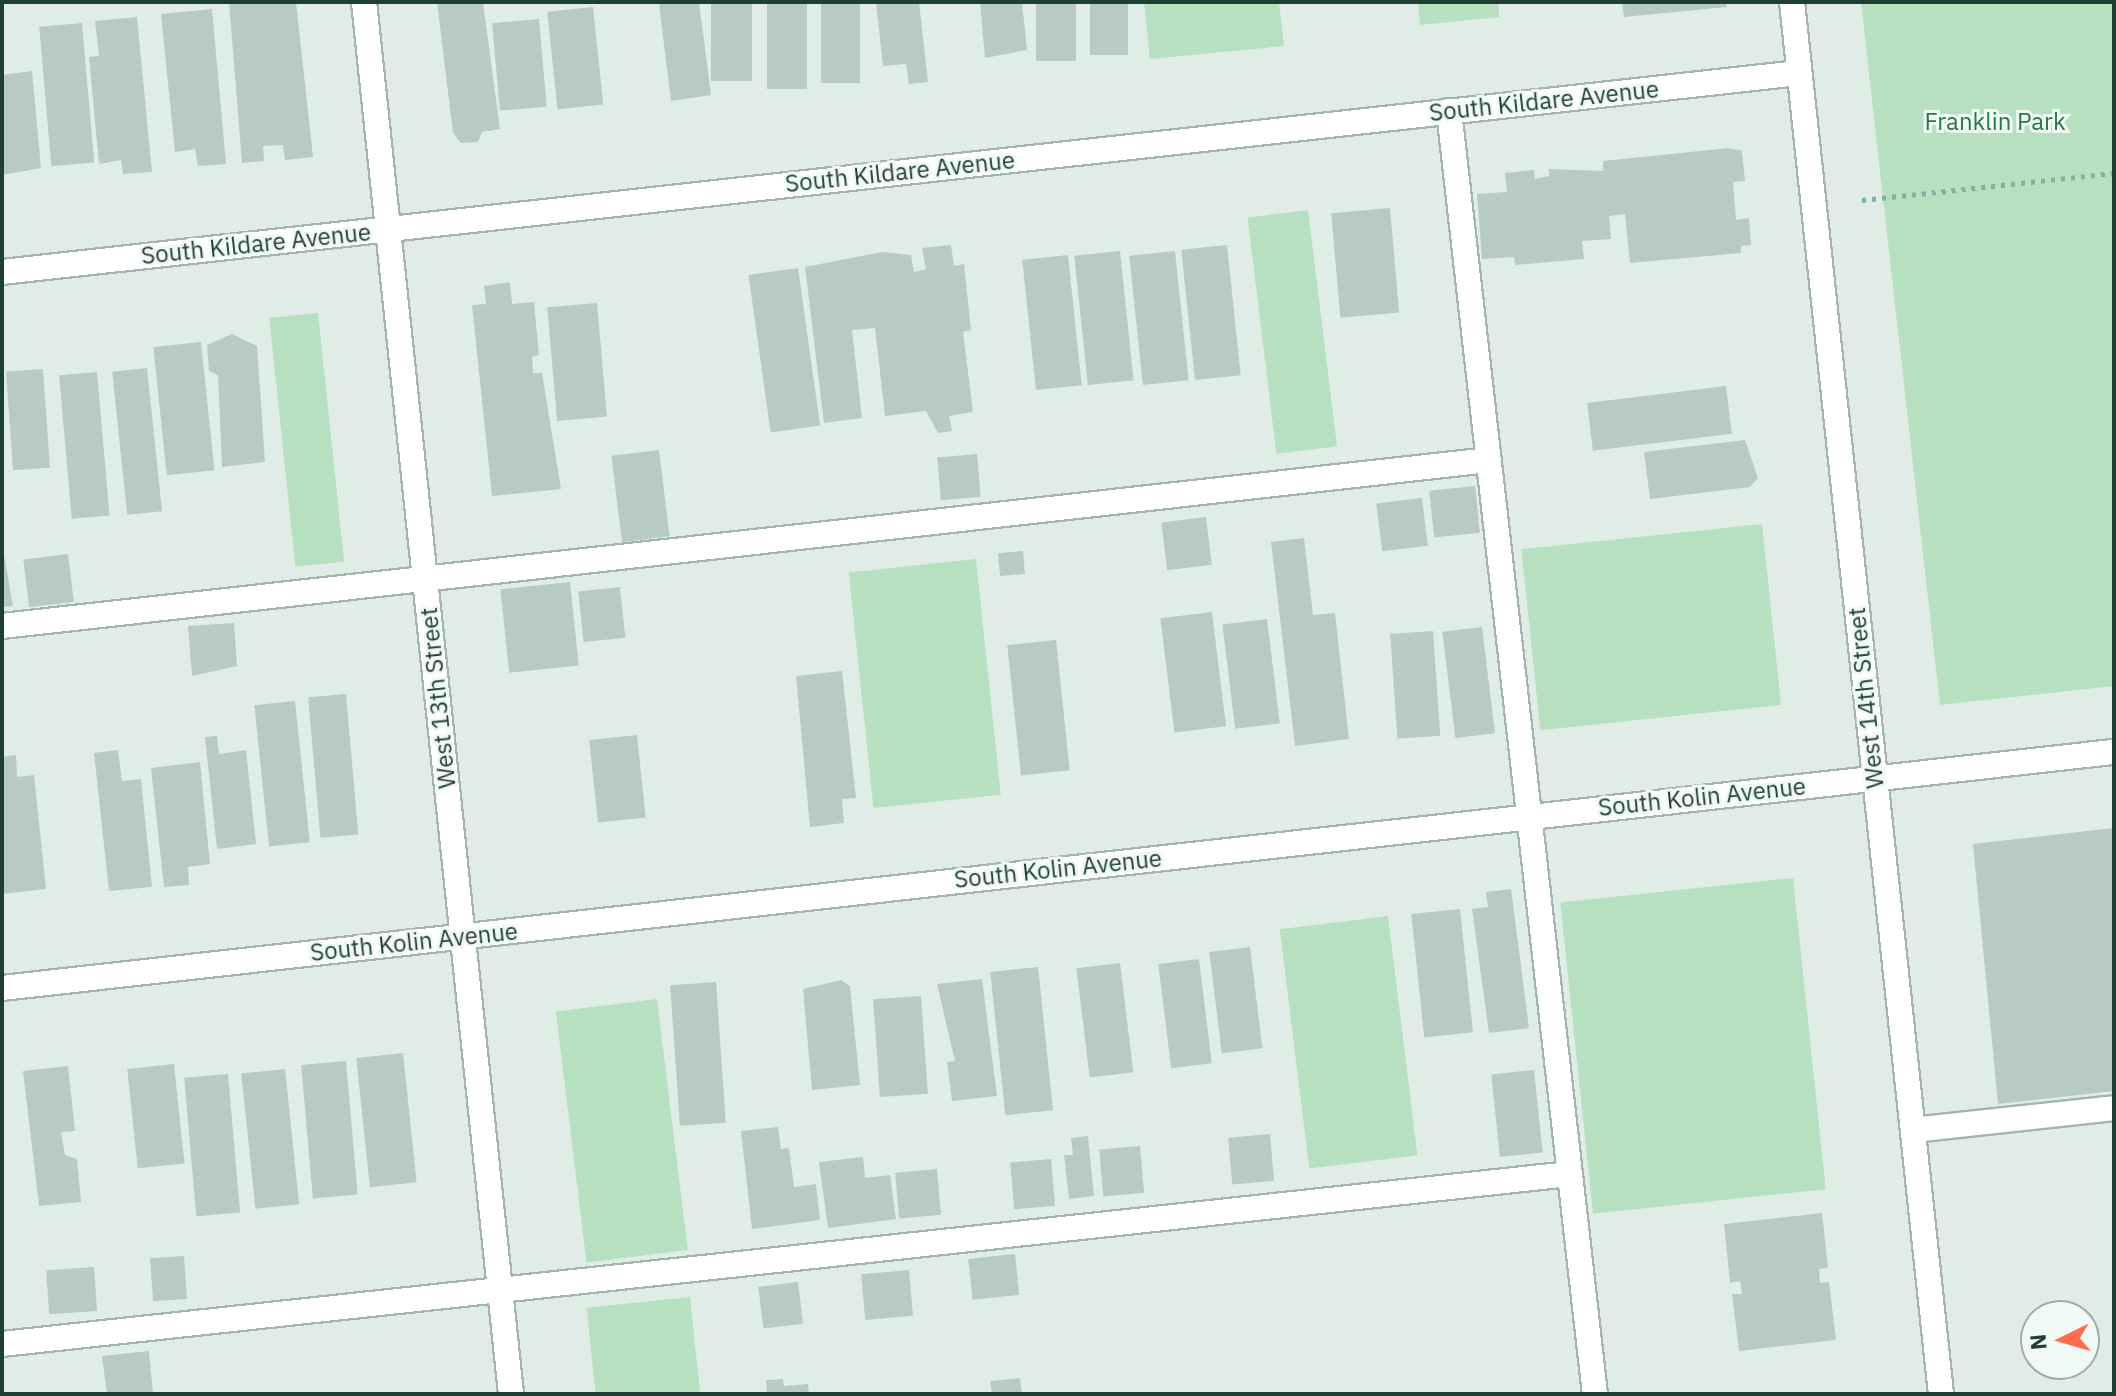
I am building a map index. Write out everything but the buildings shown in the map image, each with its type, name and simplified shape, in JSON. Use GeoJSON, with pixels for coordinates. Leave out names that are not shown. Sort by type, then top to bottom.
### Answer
{"type":"FeatureCollection","features":[{"type":"Feature","properties":{"kind":"street","name":"West 13th Street"},"geometry":{"type":"LineString","coordinates":[[364,2],[511,1394]]}},
{"type":"Feature","properties":{"kind":"street","name":"West 14th Street"},"geometry":{"type":"LineString","coordinates":[[1792,2],[1941,1394]]}},
{"type":"Feature","properties":{"kind":"street","name":"South Kildare Avenue"},"geometry":{"type":"LineString","coordinates":[[2,272],[1799,73]]}},
{"type":"Feature","properties":{"kind":"street"},"geometry":{"type":"LineString","coordinates":[[1449,111],[1595,1394]]}},
{"type":"Feature","properties":{"kind":"street"},"geometry":{"type":"LineString","coordinates":[[2,626],[1489,460]]}},
{"type":"Feature","properties":{"kind":"street","name":"South Kolin Avenue"},"geometry":{"type":"LineString","coordinates":[[2,988],[2114,752]]}},
{"type":"Feature","properties":{"kind":"street"},"geometry":{"type":"LineString","coordinates":[[1913,1130],[2114,1108]]}},
{"type":"Feature","properties":{"kind":"street"},"geometry":{"type":"LineString","coordinates":[[2,1344],[1570,1174]]}},
{"type":"Feature","properties":{"kind":"path"},"geometry":{"type":"LineString","coordinates":[[1862,200],[2114,173]]}},
{"type":"Feature","properties":{"kind":"green space"},"geometry":{"type":"Polygon","coordinates":[[[1144,2],[1279,2],[1284,46],[1150,59],[1144,2]]]}},
{"type":"Feature","properties":{"kind":"green space"},"geometry":{"type":"Polygon","coordinates":[[[1418,2],[1498,2],[1499,17],[1420,25],[1418,2]]]}},
{"type":"Feature","properties":{"kind":"green space","name":"Franklin Park"},"geometry":{"type":"Polygon","coordinates":[[[1861,2],[2114,2],[2114,686],[1940,705],[1861,2]]]}},
{"type":"Feature","properties":{"kind":"green space"},"geometry":{"type":"Polygon","coordinates":[[[1308,210],[1337,446],[1276,454],[1247,217],[1308,210]]]}},
{"type":"Feature","properties":{"kind":"green space"},"geometry":{"type":"Polygon","coordinates":[[[318,313],[344,562],[295,567],[269,318],[318,313]]]}},
{"type":"Feature","properties":{"kind":"green space"},"geometry":{"type":"Polygon","coordinates":[[[1762,524],[1781,705],[1540,730],[1521,549],[1762,524]]]}},
{"type":"Feature","properties":{"kind":"green space"},"geometry":{"type":"Polygon","coordinates":[[[976,559],[1001,795],[873,808],[849,572],[976,559]]]}},
{"type":"Feature","properties":{"kind":"green space"},"geometry":{"type":"Polygon","coordinates":[[[1793,878],[1826,1189],[1593,1214],[1560,902],[1793,878]]]}},
{"type":"Feature","properties":{"kind":"green space"},"geometry":{"type":"Polygon","coordinates":[[[1388,916],[1417,1155],[1309,1168],[1280,929],[1388,916]]]}},
{"type":"Feature","properties":{"kind":"green space"},"geometry":{"type":"Polygon","coordinates":[[[657,999],[688,1250],[587,1263],[556,1011],[657,999]]]}},
{"type":"Feature","properties":{"kind":"green space"},"geometry":{"type":"Polygon","coordinates":[[[690,1297],[700,1394],[596,1394],[587,1308],[690,1297]]]}}]}
